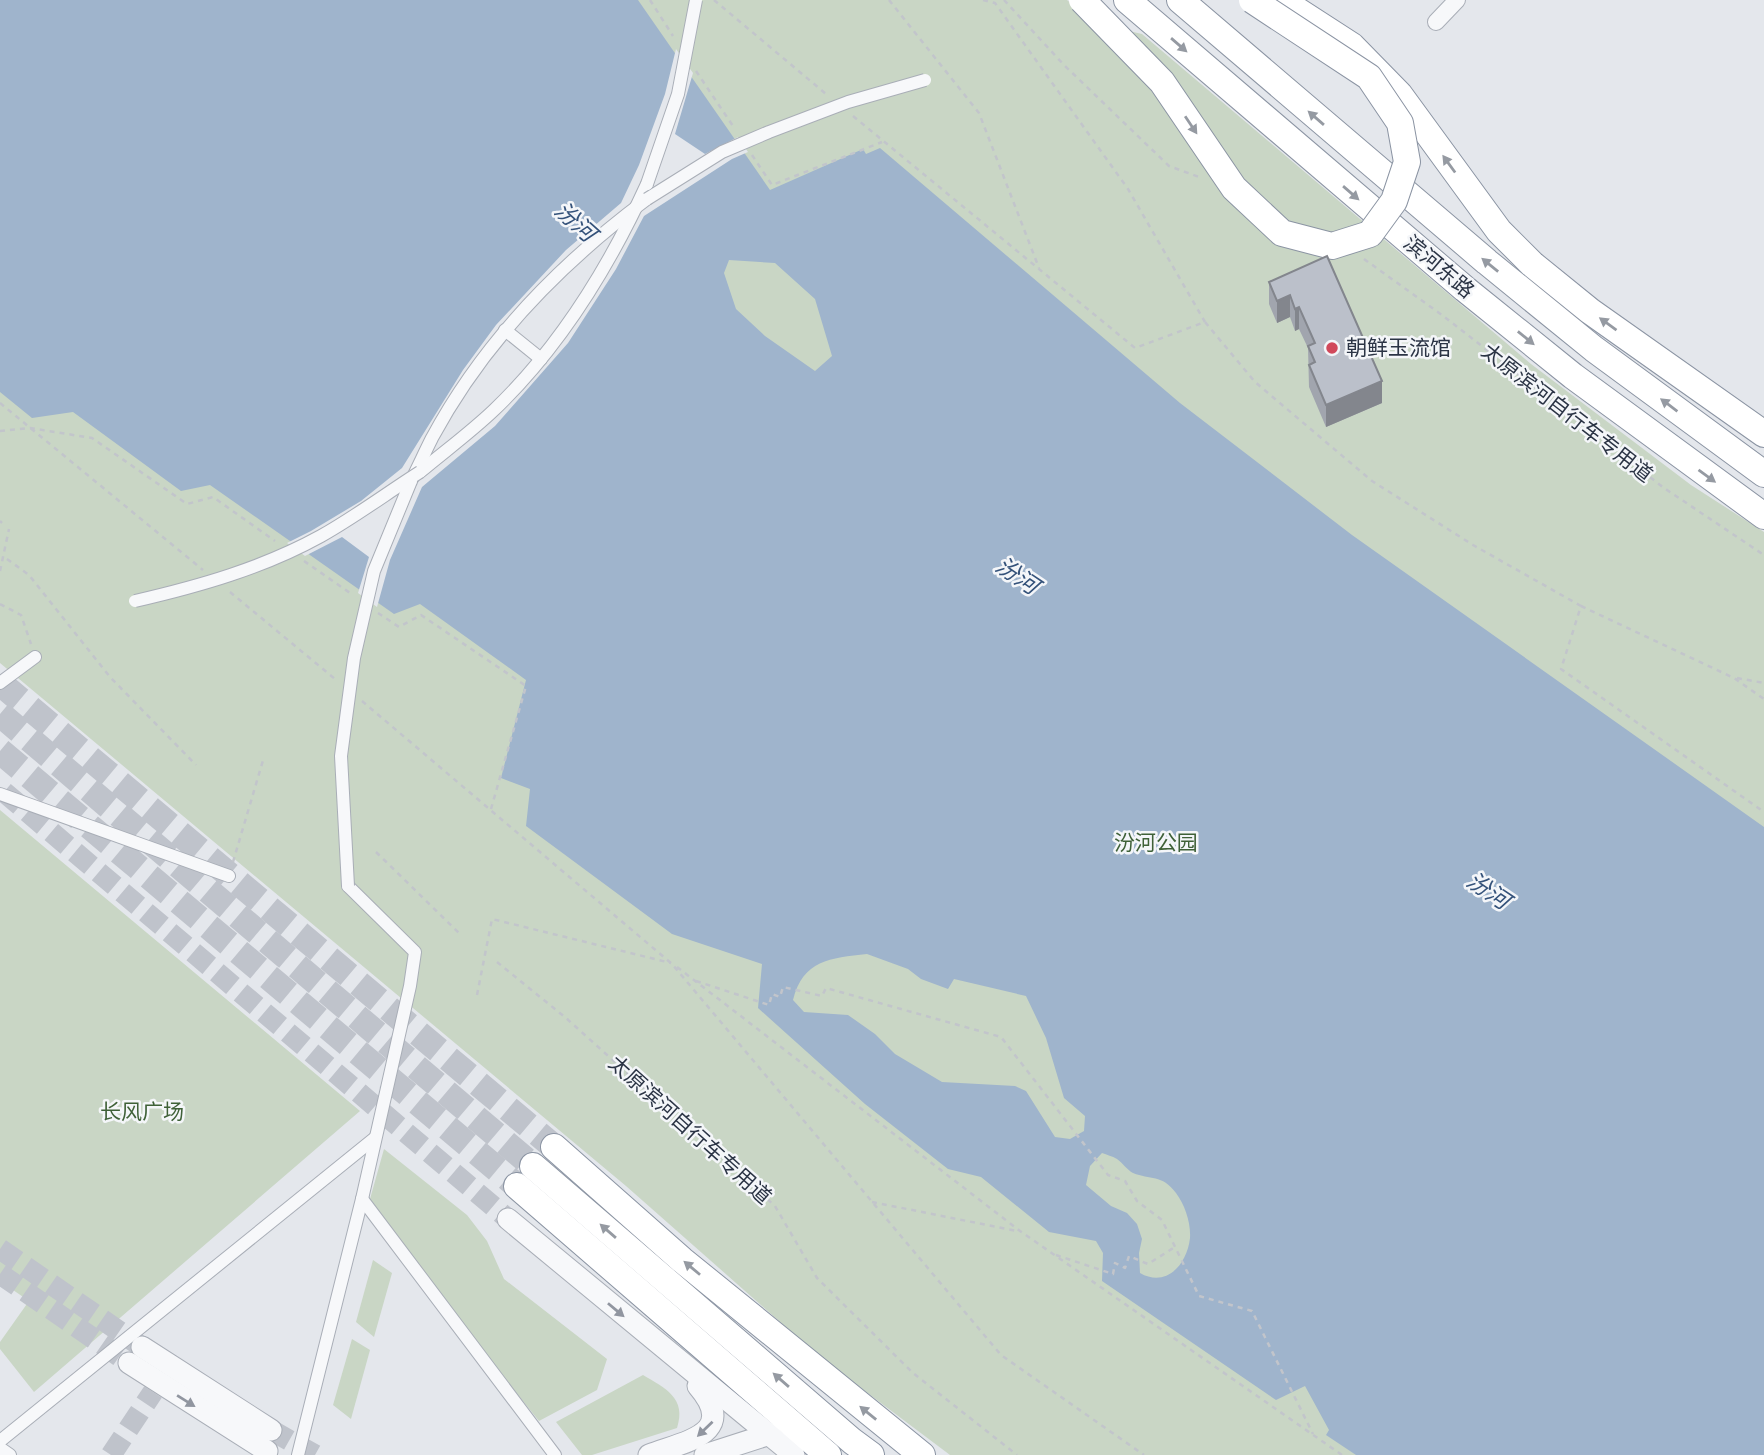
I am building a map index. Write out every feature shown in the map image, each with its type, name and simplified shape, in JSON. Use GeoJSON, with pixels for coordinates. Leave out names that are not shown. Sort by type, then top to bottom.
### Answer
{"type":"FeatureCollection","features":[{"type":"Feature","properties":{"kind":"highway"},"geometry":{"type":"LineString","coordinates":[[1082,0],[1162,82],[1234,188],[1282,233],[1332,246],[1370,234],[1394,201],[1407,162],[1400,123],[1369,77],[1252,0]]}},
{"type":"Feature","properties":{"kind":"highway","name":"滨河东路"},"geometry":{"type":"LineString","coordinates":[[1127,0],[1352,195],[1497,315],[1662,443],[1764,516]]}},
{"type":"Feature","properties":{"kind":"highway","name":"滨河东路"},"geometry":{"type":"LineString","coordinates":[[1180,0],[1385,177],[1580,338],[1764,474]]}},
{"type":"Feature","properties":{"kind":"highway"},"geometry":{"type":"LineString","coordinates":[[1281,0],[1352,47],[1399,94],[1499,231],[1532,264],[1590,311],[1764,434]]}},
{"type":"Feature","properties":{"kind":"highway"},"geometry":{"type":"LineString","coordinates":[[1580,338],[1689,383]]}},
{"type":"Feature","properties":{"kind":"highway"},"geometry":{"type":"LineString","coordinates":[[554,1147],[682,1260],[922,1455]]}},
{"type":"Feature","properties":{"kind":"highway"},"geometry":{"type":"LineString","coordinates":[[828,1455],[525,1176],[871,1455]]}},
{"type":"Feature","properties":{"kind":"street"},"geometry":{"type":"LineString","coordinates":[[135,601],[236,574],[320,537],[420,472],[496,408],[541,359],[576,312],[621,241],[647,184],[678,94],[696,0]]}},
{"type":"Feature","properties":{"kind":"street"},"geometry":{"type":"LineString","coordinates":[[1436,22],[1457,0]]}},
{"type":"Feature","properties":{"kind":"street"},"geometry":{"type":"LineString","coordinates":[[298,1455],[362,1199],[410,986],[415,951],[348,886],[341,756],[354,658],[374,571],[395,517],[433,437],[505,330],[598,236],[647,199],[722,152],[815,113],[925,80]]}},
{"type":"Feature","properties":{"kind":"street"},"geometry":{"type":"LineString","coordinates":[[505,330],[541,359]]}},
{"type":"Feature","properties":{"kind":"street"},"geometry":{"type":"LineString","coordinates":[[0,683],[35,657]]}},
{"type":"Feature","properties":{"kind":"street"},"geometry":{"type":"LineString","coordinates":[[0,794],[229,876]]}},
{"type":"Feature","properties":{"kind":"street"},"geometry":{"type":"LineString","coordinates":[[0,1441],[375,1138]]}},
{"type":"Feature","properties":{"kind":"street"},"geometry":{"type":"LineString","coordinates":[[362,1199],[555,1455]]}},
{"type":"Feature","properties":{"kind":"street"},"geometry":{"type":"LineString","coordinates":[[508,1219],[794,1455]]}},
{"type":"Feature","properties":{"kind":"street"},"geometry":{"type":"LineString","coordinates":[[136,1355],[161,1380],[269,1441]]}},
{"type":"Feature","properties":{"kind":"street"},"geometry":{"type":"LineString","coordinates":[[649,1455],[703,1435],[714,1420],[714,1407],[672,1355]]}},
{"type":"Feature","properties":{"kind":"street"},"geometry":{"type":"LineString","coordinates":[[705,1455],[770,1434]]}},
{"type":"Feature","properties":{"kind":"street"},"geometry":{"type":"LineString","coordinates":[[0,1448],[10,1455]]}},
{"type":"Feature","properties":{"kind":"path"},"geometry":{"type":"LineString","coordinates":[[650,0],[674,36]]}},
{"type":"Feature","properties":{"kind":"path"},"geometry":{"type":"LineString","coordinates":[[714,0],[831,98]]}},
{"type":"Feature","properties":{"kind":"path"},"geometry":{"type":"LineString","coordinates":[[889,0],[979,113],[1041,271]]}},
{"type":"Feature","properties":{"kind":"path"},"geometry":{"type":"LineString","coordinates":[[983,0],[995,3],[1128,189],[1205,322],[1255,382],[1372,481],[1473,545],[1581,606],[1734,678],[1764,699]]}},
{"type":"Feature","properties":{"kind":"path"},"geometry":{"type":"LineString","coordinates":[[1004,0],[1064,65],[1168,166],[1204,180]]}},
{"type":"Feature","properties":{"kind":"path"},"geometry":{"type":"LineString","coordinates":[[696,71],[742,139]]}},
{"type":"Feature","properties":{"kind":"path"},"geometry":{"type":"LineString","coordinates":[[852,116],[1135,348],[1205,322]]}},
{"type":"Feature","properties":{"kind":"path"},"geometry":{"type":"LineString","coordinates":[[750,151],[772,185],[882,142]]}},
{"type":"Feature","properties":{"kind":"path","name":"太原滨河自行车专用道"},"geometry":{"type":"LineString","coordinates":[[1358,255],[1442,315],[1664,488],[1764,555]]}},
{"type":"Feature","properties":{"kind":"path"},"geometry":{"type":"LineString","coordinates":[[0,431],[30,428],[92,438],[187,504],[213,497],[278,543]]}},
{"type":"Feature","properties":{"kind":"path"},"geometry":{"type":"LineString","coordinates":[[0,571],[9,529]]}},
{"type":"Feature","properties":{"kind":"path"},"geometry":{"type":"LineString","coordinates":[[300,558],[355,597]]}},
{"type":"Feature","properties":{"kind":"path"},"geometry":{"type":"LineString","coordinates":[[7,559],[29,576],[110,677],[197,765]]}},
{"type":"Feature","properties":{"kind":"path"},"geometry":{"type":"LineString","coordinates":[[0,604],[21,615],[35,657]]}},
{"type":"Feature","properties":{"kind":"path"},"geometry":{"type":"LineString","coordinates":[[1581,606],[1561,669],[1764,812]]}},
{"type":"Feature","properties":{"kind":"path"},"geometry":{"type":"LineString","coordinates":[[377,612],[398,627],[421,615],[526,687],[491,809]]}},
{"type":"Feature","properties":{"kind":"path"},"geometry":{"type":"LineString","coordinates":[[1734,678],[1764,683]]}},
{"type":"Feature","properties":{"kind":"path"},"geometry":{"type":"LineString","coordinates":[[229,876],[264,757]]}},
{"type":"Feature","properties":{"kind":"path"},"geometry":{"type":"LineString","coordinates":[[376,852],[460,933]]}},
{"type":"Feature","properties":{"kind":"path"},"geometry":{"type":"LineString","coordinates":[[477,995],[492,919],[672,964],[1020,1231],[1342,1455]]}},
{"type":"Feature","properties":{"kind":"path","name":"太原滨河自行车专用道"},"geometry":{"type":"LineString","coordinates":[[496,962],[566,1018],[775,1206],[817,1278],[913,1373],[1017,1455]]}},
{"type":"Feature","properties":{"kind":"path"},"geometry":{"type":"LineString","coordinates":[[672,964],[1001,1354],[1144,1455]]}},
{"type":"Feature","properties":{"kind":"path"},"geometry":{"type":"LineString","coordinates":[[694,980],[769,1004],[772,994],[780,997],[783,987],[822,996],[826,988],[1001,1037],[1108,1175],[1125,1181],[1137,1201],[1162,1220],[1199,1296],[1252,1311],[1314,1437]]}},
{"type":"Feature","properties":{"kind":"path"},"geometry":{"type":"LineString","coordinates":[[872,1201],[1020,1231]]}},
{"type":"Feature","properties":{"kind":"path"},"geometry":{"type":"LineString","coordinates":[[1053,1254],[1113,1274],[1115,1263],[1125,1268],[1129,1256],[1148,1264],[1175,1247]]}},
{"type":"Feature","properties":{"kind":"green space","name":"汾河公园"},"geometry":{"type":"Polygon","coordinates":[[[0,0],[1067,0],[1094,23],[1142,34],[1531,364],[1691,485],[1764,532],[1764,1455],[950,1455],[821,1358],[626,1186],[0,663],[0,0]]]}},
{"type":"Feature","properties":{"kind":"green space","name":"长风广场"},"geometry":{"type":"Polygon","coordinates":[[[0,810],[360,1111],[34,1392],[0,1349],[0,1342],[29,1301],[0,1281],[0,810]]]}},
{"type":"Feature","properties":{"kind":"green space"},"geometry":{"type":"Polygon","coordinates":[[[384,1149],[467,1215],[487,1241],[504,1279],[607,1359],[597,1390],[539,1421],[432,1288],[370,1199],[384,1149]]]}},
{"type":"Feature","properties":{"kind":"green space"},"geometry":{"type":"Polygon","coordinates":[[[373,1260],[392,1273],[374,1337],[356,1322],[373,1260]]]}},
{"type":"Feature","properties":{"kind":"green space"},"geometry":{"type":"Polygon","coordinates":[[[352,1339],[370,1350],[351,1419],[333,1405],[352,1339]]]}},
{"type":"Feature","properties":{"kind":"green space"},"geometry":{"type":"Polygon","coordinates":[[[643,1375],[666,1390],[676,1401],[679,1409],[677,1428],[592,1455],[582,1455],[556,1422],[643,1375]]]}},
{"type":"Feature","properties":{"kind":"water","name":"汾河公园"},"geometry":{"type":"Polygon","coordinates":[[[0,0],[638,0],[770,190],[863,149],[866,154],[880,148],[1180,403],[1352,535],[1764,827],[1764,1455],[1356,1455],[1326,1435],[1329,1430],[1305,1386],[1276,1400],[1102,1281],[1103,1253],[1096,1241],[1049,1232],[981,1177],[948,1169],[865,1104],[758,1008],[762,964],[672,934],[526,826],[530,789],[501,778],[526,680],[420,604],[394,614],[210,485],[181,491],[73,412],[32,418],[0,392],[0,0]],[[729,260],[724,273],[736,309],[765,336],[815,371],[832,356],[815,299],[775,263],[729,260]],[[867,954],[820,964],[804,976],[793,1000],[804,1012],[848,1015],[875,1034],[895,1054],[942,1082],[1015,1086],[1026,1091],[1055,1137],[1070,1139],[1084,1131],[1085,1116],[1064,1098],[1046,1038],[1026,996],[954,979],[948,989],[921,979],[908,969],[867,954]],[[1102,1153],[1090,1166],[1086,1185],[1111,1206],[1127,1213],[1137,1224],[1142,1239],[1139,1253],[1140,1273],[1158,1278],[1174,1271],[1185,1257],[1190,1238],[1187,1214],[1176,1193],[1166,1183],[1133,1173],[1117,1159],[1102,1153]]]}},
{"type":"Feature","properties":{"kind":"pier"},"geometry":{"type":"Polygon","coordinates":[[[676,49],[693,73],[675,134],[705,154],[738,137],[748,152],[732,159],[644,216],[616,269],[568,343],[495,426],[422,487],[390,560],[377,607],[358,593],[369,557],[342,537],[305,556],[287,543],[361,501],[402,468],[463,370],[496,325],[566,250],[621,203],[639,165],[665,94],[676,49]]]}},
{"type":"Feature","properties":{"kind":"building","name":"朝鲜玉流馆"},"geometry":{"type":"Polygon","coordinates":[[[1327,256],[1382,381],[1326,405],[1309,365],[1315,362],[1308,346],[1315,343],[1299,307],[1295,309],[1290,295],[1277,301],[1269,282],[1327,256]]]}},
{"type":"Feature","properties":{"kind":"tunnel"},"geometry":{"type":"LineString","coordinates":[[0,683],[554,1147]]}},
{"type":"Feature","properties":{"kind":"tunnel"},"geometry":{"type":"LineString","coordinates":[[0,714],[533,1166]]}},
{"type":"Feature","properties":{"kind":"tunnel"},"geometry":{"type":"LineString","coordinates":[[0,751],[517,1186]]}},
{"type":"Feature","properties":{"kind":"tunnel"},"geometry":{"type":"LineString","coordinates":[[4,792],[508,1219]]}},
{"type":"Feature","properties":{"kind":"tunnel"},"geometry":{"type":"LineString","coordinates":[[0,1249],[142,1347]]}},
{"type":"Feature","properties":{"kind":"tunnel"},"geometry":{"type":"LineString","coordinates":[[0,1274],[129,1363]]}},
{"type":"Feature","properties":{"kind":"tunnel"},"geometry":{"type":"LineString","coordinates":[[111,1455],[153,1392]]}},
{"type":"Feature","properties":{"kind":"tunnel"},"geometry":{"type":"LineString","coordinates":[[271,1430],[315,1455]]}},
{"type":"Feature","properties":{"kind":"place","name":"朝鲜玉流馆"},"geometry":{"type":"Point","coordinates":[1332,348]}},
{"type":"Feature","properties":{"kind":"water label","name":"汾河"},"geometry":{"type":"Point","coordinates":[575,222]}},
{"type":"Feature","properties":{"kind":"water label","name":"汾河"},"geometry":{"type":"Point","coordinates":[1017,576]}},
{"type":"Feature","properties":{"kind":"water label","name":"汾河"},"geometry":{"type":"Point","coordinates":[1488,891]}}]}
